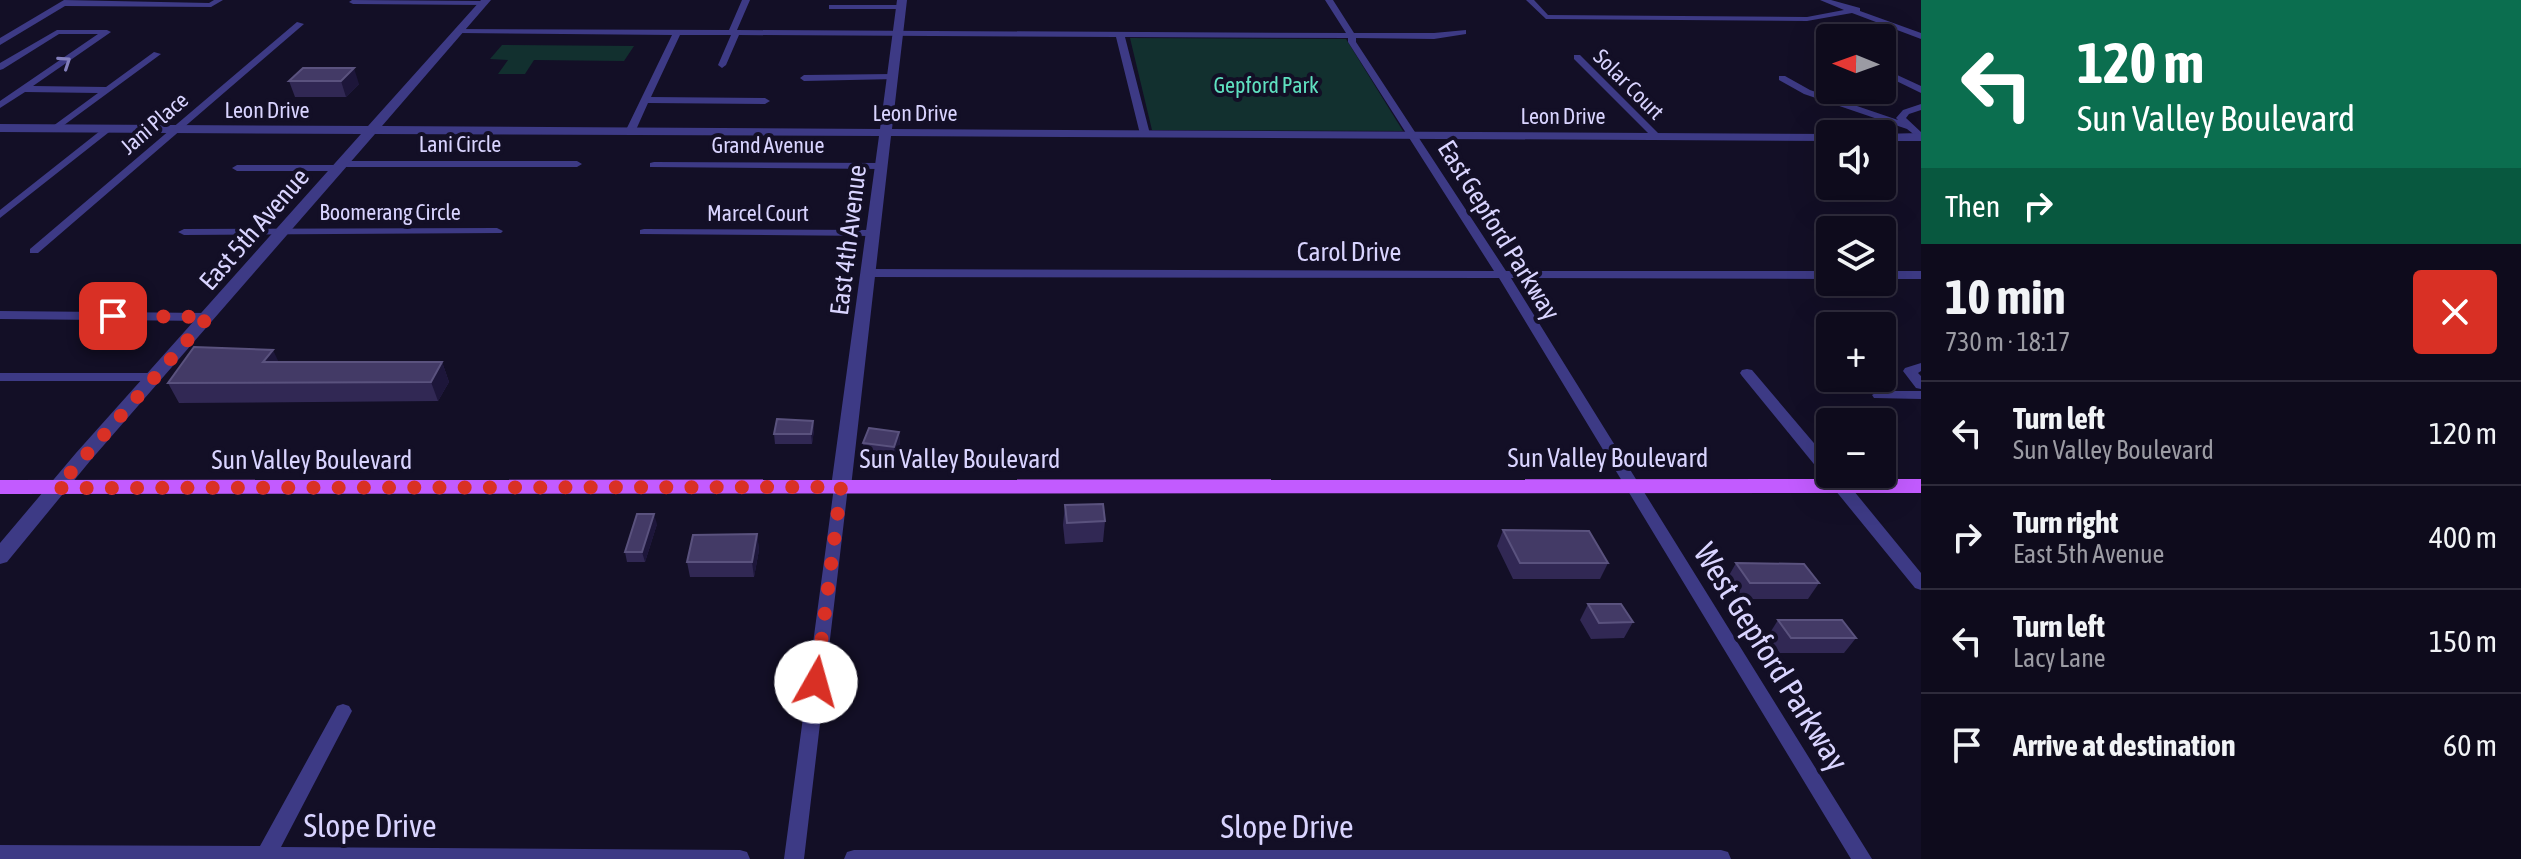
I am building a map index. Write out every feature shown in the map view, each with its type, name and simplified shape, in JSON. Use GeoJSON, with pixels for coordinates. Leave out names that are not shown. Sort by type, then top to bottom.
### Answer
{"type":"FeatureCollection","features":[{"type":"Feature","properties":{"kind":"main road","name":"Sun Valley Boulevard"},"geometry":{"type":"LineString","coordinates":[[0,487],[1630,486],[1816,478]]}},
{"type":"Feature","properties":{"kind":"main road","name":"Sun Valley Boulevard"},"geometry":{"type":"LineString","coordinates":[[1896,483],[1921,486]]}},
{"type":"Feature","properties":{"kind":"street"},"geometry":{"type":"LineString","coordinates":[[0,42],[65,2],[211,5],[219,0]]}},
{"type":"Feature","properties":{"kind":"street"},"geometry":{"type":"LineString","coordinates":[[722,65],[746,0]]}},
{"type":"Feature","properties":{"kind":"street","name":"East Gepford Parkway"},"geometry":{"type":"LineString","coordinates":[[1329,0],[1352,36],[1352,42],[1503,275],[1630,486]]}},
{"type":"Feature","properties":{"kind":"street"},"geometry":{"type":"LineString","coordinates":[[1530,0],[1546,17],[1807,19],[1857,10]]}},
{"type":"Feature","properties":{"kind":"street"},"geometry":{"type":"LineString","coordinates":[[1824,0],[1921,36]]}},
{"type":"Feature","properties":{"kind":"street"},"geometry":{"type":"LineString","coordinates":[[353,2],[485,1]]}},
{"type":"Feature","properties":{"kind":"street","name":"East 5th Avenue"},"geometry":{"type":"LineString","coordinates":[[0,557],[57,488],[485,1]]}},
{"type":"Feature","properties":{"kind":"street"},"geometry":{"type":"LineString","coordinates":[[832,7],[902,3]]}},
{"type":"Feature","properties":{"kind":"street","name":"East 4th Avenue"},"geometry":{"type":"LineString","coordinates":[[841,487],[902,3]]}},
{"type":"Feature","properties":{"kind":"street","name":"Jani Place"},"geometry":{"type":"LineString","coordinates":[[34,251],[300,24]]}},
{"type":"Feature","properties":{"kind":"street"},"geometry":{"type":"LineString","coordinates":[[459,31],[1352,36],[1434,36],[1463,32]]}},
{"type":"Feature","properties":{"kind":"street"},"geometry":{"type":"LineString","coordinates":[[0,67],[57,32],[107,32],[0,105]]}},
{"type":"Feature","properties":{"kind":"street"},"geometry":{"type":"LineString","coordinates":[[630,132],[677,32]]}},
{"type":"Feature","properties":{"kind":"street"},"geometry":{"type":"LineString","coordinates":[[1120,35],[1145,134]]}},
{"type":"Feature","properties":{"kind":"street"},"geometry":{"type":"LineString","coordinates":[[56,128],[157,54]]}},
{"type":"Feature","properties":{"kind":"street","name":"Solar Court"},"geometry":{"type":"LineString","coordinates":[[1577,57],[1656,136]]}},
{"type":"Feature","properties":{"kind":"street"},"geometry":{"type":"LineString","coordinates":[[804,78],[893,77]]}},
{"type":"Feature","properties":{"kind":"street"},"geometry":{"type":"LineString","coordinates":[[1782,78],[1807,92],[1906,126],[1921,137]]}},
{"type":"Feature","properties":{"kind":"street"},"geometry":{"type":"LineString","coordinates":[[1896,78],[1921,90]]}},
{"type":"Feature","properties":{"kind":"street"},"geometry":{"type":"LineString","coordinates":[[24,89],[108,90]]}},
{"type":"Feature","properties":{"kind":"street"},"geometry":{"type":"LineString","coordinates":[[647,100],[765,101]]}},
{"type":"Feature","properties":{"kind":"street"},"geometry":{"type":"LineString","coordinates":[[1906,126],[1902,114],[1921,107]]}},
{"type":"Feature","properties":{"kind":"street","name":"Leon Drive"},"geometry":{"type":"LineString","coordinates":[[0,128],[1816,137]]}},
{"type":"Feature","properties":{"kind":"street"},"geometry":{"type":"LineString","coordinates":[[0,215],[108,129]]}},
{"type":"Feature","properties":{"kind":"street"},"geometry":{"type":"LineString","coordinates":[[1896,137],[1921,137]]}},
{"type":"Feature","properties":{"kind":"street","name":"Lani Circle"},"geometry":{"type":"LineString","coordinates":[[237,168],[577,164]]}},
{"type":"Feature","properties":{"kind":"street","name":"Grand Avenue"},"geometry":{"type":"LineString","coordinates":[[654,165],[881,166]]}},
{"type":"Feature","properties":{"kind":"street","name":"Boomerang Circle"},"geometry":{"type":"LineString","coordinates":[[184,232],[497,231]]}},
{"type":"Feature","properties":{"kind":"street","name":"Marcel Court"},"geometry":{"type":"LineString","coordinates":[[644,232],[873,233]]}},
{"type":"Feature","properties":{"kind":"street","name":"Carol Drive"},"geometry":{"type":"LineString","coordinates":[[868,273],[1816,275]]}},
{"type":"Feature","properties":{"kind":"street"},"geometry":{"type":"LineString","coordinates":[[1896,275],[1921,275]]}},
{"type":"Feature","properties":{"kind":"street"},"geometry":{"type":"LineString","coordinates":[[0,315],[208,317]]}},
{"type":"Feature","properties":{"kind":"street"},"geometry":{"type":"LineString","coordinates":[[1921,367],[1910,371],[1921,385]]}},
{"type":"Feature","properties":{"kind":"street"},"geometry":{"type":"LineString","coordinates":[[1747,373],[1816,455]]}},
{"type":"Feature","properties":{"kind":"street"},"geometry":{"type":"LineString","coordinates":[[0,377],[155,377]]}},
{"type":"Feature","properties":{"kind":"street"},"geometry":{"type":"LineString","coordinates":[[1879,395],[1921,395]]}},
{"type":"Feature","properties":{"kind":"street","name":"West Gepford Parkway"},"geometry":{"type":"LineString","coordinates":[[1630,486],[1862,859]]}},
{"type":"Feature","properties":{"kind":"street"},"geometry":{"type":"LineString","coordinates":[[794,859],[841,487]]}},
{"type":"Feature","properties":{"kind":"street"},"geometry":{"type":"LineString","coordinates":[[1843,488],[1921,584]]}},
{"type":"Feature","properties":{"kind":"street"},"geometry":{"type":"LineString","coordinates":[[266,855],[343,711]]}},
{"type":"Feature","properties":{"kind":"street","name":"Slope Drive"},"geometry":{"type":"LineString","coordinates":[[0,854],[740,859]]}},
{"type":"Feature","properties":{"kind":"street","name":"Slope Drive"},"geometry":{"type":"LineString","coordinates":[[854,859],[1721,859]]}},
{"type":"Feature","properties":{"kind":"green space","name":"Gepford Park"},"geometry":{"type":"Polygon","coordinates":[[[1130,38],[1346,39],[1403,131],[1152,130],[1130,38]]]}},
{"type":"Feature","properties":{"kind":"green space"},"geometry":{"type":"Polygon","coordinates":[[[502,45],[634,46],[624,61],[534,60],[525,74],[498,74],[508,60],[490,59],[502,45]]]}},
{"type":"Feature","properties":{"kind":"building"},"geometry":{"type":"Polygon","coordinates":[[[303,68],[354,68],[341,81],[289,81],[303,68]]]}},
{"type":"Feature","properties":{"kind":"building"},"geometry":{"type":"Polygon","coordinates":[[[194,347],[273,350],[263,362],[442,362],[431,382],[168,383],[194,347]]]}},
{"type":"Feature","properties":{"kind":"building"},"geometry":{"type":"Polygon","coordinates":[[[777,419],[813,421],[811,434],[774,434],[777,419]]]}},
{"type":"Feature","properties":{"kind":"building"},"geometry":{"type":"Polygon","coordinates":[[[869,428],[899,432],[894,447],[863,443],[869,428]]]}},
{"type":"Feature","properties":{"kind":"building"},"geometry":{"type":"Polygon","coordinates":[[[1103,504],[1105,521],[1067,523],[1065,505],[1103,504]]]}},
{"type":"Feature","properties":{"kind":"building"},"geometry":{"type":"Polygon","coordinates":[[[637,514],[654,514],[642,552],[625,552],[637,514]]]}},
{"type":"Feature","properties":{"kind":"building"},"geometry":{"type":"Polygon","coordinates":[[[1503,530],[1589,531],[1608,563],[1520,563],[1503,530]]]}},
{"type":"Feature","properties":{"kind":"building"},"geometry":{"type":"Polygon","coordinates":[[[757,534],[752,562],[687,562],[693,535],[757,534]]]}},
{"type":"Feature","properties":{"kind":"building"},"geometry":{"type":"Polygon","coordinates":[[[1736,563],[1804,564],[1819,583],[1750,583],[1736,563]]]}},
{"type":"Feature","properties":{"kind":"building"},"geometry":{"type":"Polygon","coordinates":[[[1588,604],[1621,604],[1633,622],[1599,623],[1588,604]]]}},
{"type":"Feature","properties":{"kind":"building"},"geometry":{"type":"Polygon","coordinates":[[[1778,620],[1842,620],[1856,638],[1791,638],[1778,620]]]}},
{"type":"Feature","properties":{"kind":"route"},"geometry":{"type":"LineString","coordinates":[[113,316],[208,317],[57,488],[841,487],[816,682]]}}]}
